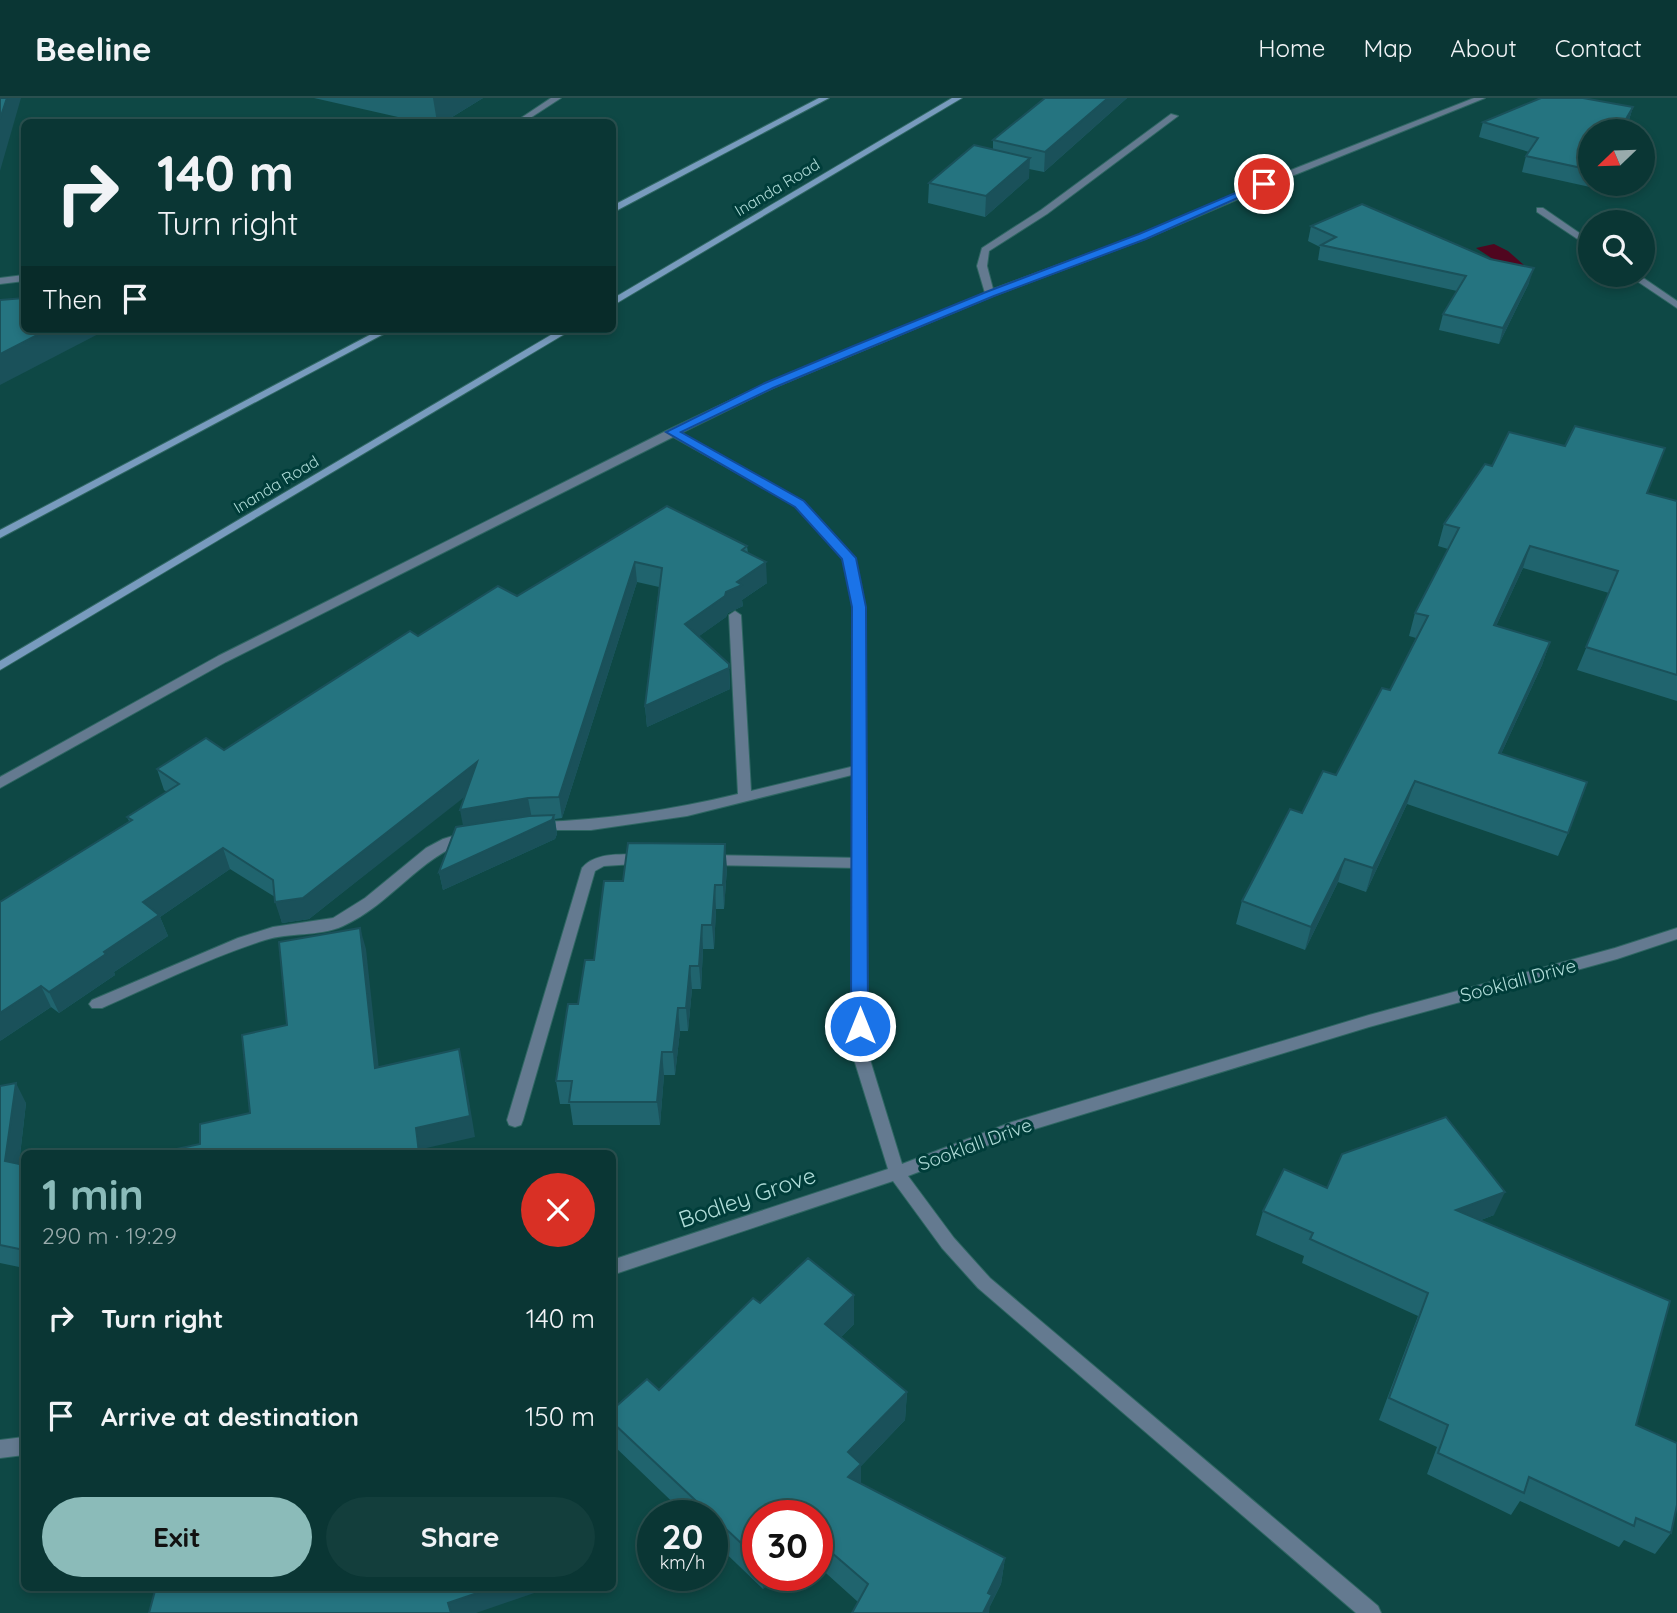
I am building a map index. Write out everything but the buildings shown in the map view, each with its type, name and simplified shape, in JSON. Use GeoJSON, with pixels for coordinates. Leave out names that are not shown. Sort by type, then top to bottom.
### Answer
{"type":"FeatureCollection","features":[{"type":"Feature","properties":{"kind":"main road"},"geometry":{"type":"LineString","coordinates":[[616,209],[825,98]]}},
{"type":"Feature","properties":{"kind":"main road","name":"Inanda Road"},"geometry":{"type":"LineString","coordinates":[[616,301],[958,98]]}},
{"type":"Feature","properties":{"kind":"main road"},"geometry":{"type":"LineString","coordinates":[[0,535],[380,333]]}},
{"type":"Feature","properties":{"kind":"main road","name":"Inanda Road"},"geometry":{"type":"LineString","coordinates":[[0,666],[561,333]]}},
{"type":"Feature","properties":{"kind":"street"},"geometry":{"type":"LineString","coordinates":[[524,119],[557,98]]}},
{"type":"Feature","properties":{"kind":"street"},"geometry":{"type":"LineString","coordinates":[[0,783],[222,659],[672,432],[769,386],[990,294],[1142,237],[1289,174],[1481,98]]}},
{"type":"Feature","properties":{"kind":"street"},"geometry":{"type":"LineString","coordinates":[[990,294],[982,266],[985,250],[1044,212],[1174,116]]}},
{"type":"Feature","properties":{"kind":"street"},"geometry":{"type":"LineString","coordinates":[[1540,211],[1578,237]]}},
{"type":"Feature","properties":{"kind":"street"},"geometry":{"type":"LineString","coordinates":[[0,281],[21,278]]}},
{"type":"Feature","properties":{"kind":"street"},"geometry":{"type":"LineString","coordinates":[[1651,287],[1677,304]]}},
{"type":"Feature","properties":{"kind":"street"},"geometry":{"type":"LineString","coordinates":[[672,432],[800,504],[849,558],[859,607],[860,1053],[897,1173]]}},
{"type":"Feature","properties":{"kind":"street"},"geometry":{"type":"LineString","coordinates":[[735,615],[745,796]]}},
{"type":"Feature","properties":{"kind":"street"},"geometry":{"type":"LineString","coordinates":[[521,829],[592,825],[687,811],[859,769]]}},
{"type":"Feature","properties":{"kind":"street"},"geometry":{"type":"LineString","coordinates":[[97,1004],[267,933],[337,923],[455,839],[476,835]]}},
{"type":"Feature","properties":{"kind":"street"},"geometry":{"type":"LineString","coordinates":[[515,1120],[590,868],[601,861],[619,858],[659,859]]}},
{"type":"Feature","properties":{"kind":"street"},"geometry":{"type":"LineString","coordinates":[[686,859],[860,863]]}},
{"type":"Feature","properties":{"kind":"street","name":"Sooklall Drive"},"geometry":{"type":"LineString","coordinates":[[1371,1613],[984,1283],[948,1243],[897,1173],[1012,1129],[1369,1021],[1617,953],[1677,933]]}},
{"type":"Feature","properties":{"kind":"street","name":"Bodley Grove"},"geometry":{"type":"LineString","coordinates":[[616,1267],[897,1173]]}},
{"type":"Feature","properties":{"kind":"street"},"geometry":{"type":"LineString","coordinates":[[0,1450],[21,1446]]}},
{"type":"Feature","properties":{"kind":"shaded area"},"geometry":{"type":"Polygon","coordinates":[[[1494,244],[1508,251],[1525,266],[1510,270],[1476,248],[1494,244]]]}},
{"type":"Feature","properties":{"kind":"route"},"geometry":{"type":"LineString","coordinates":[[860,1026],[859,607],[849,558],[800,504],[672,432],[855,349],[990,294],[1142,237],[1264,184]]}}]}
